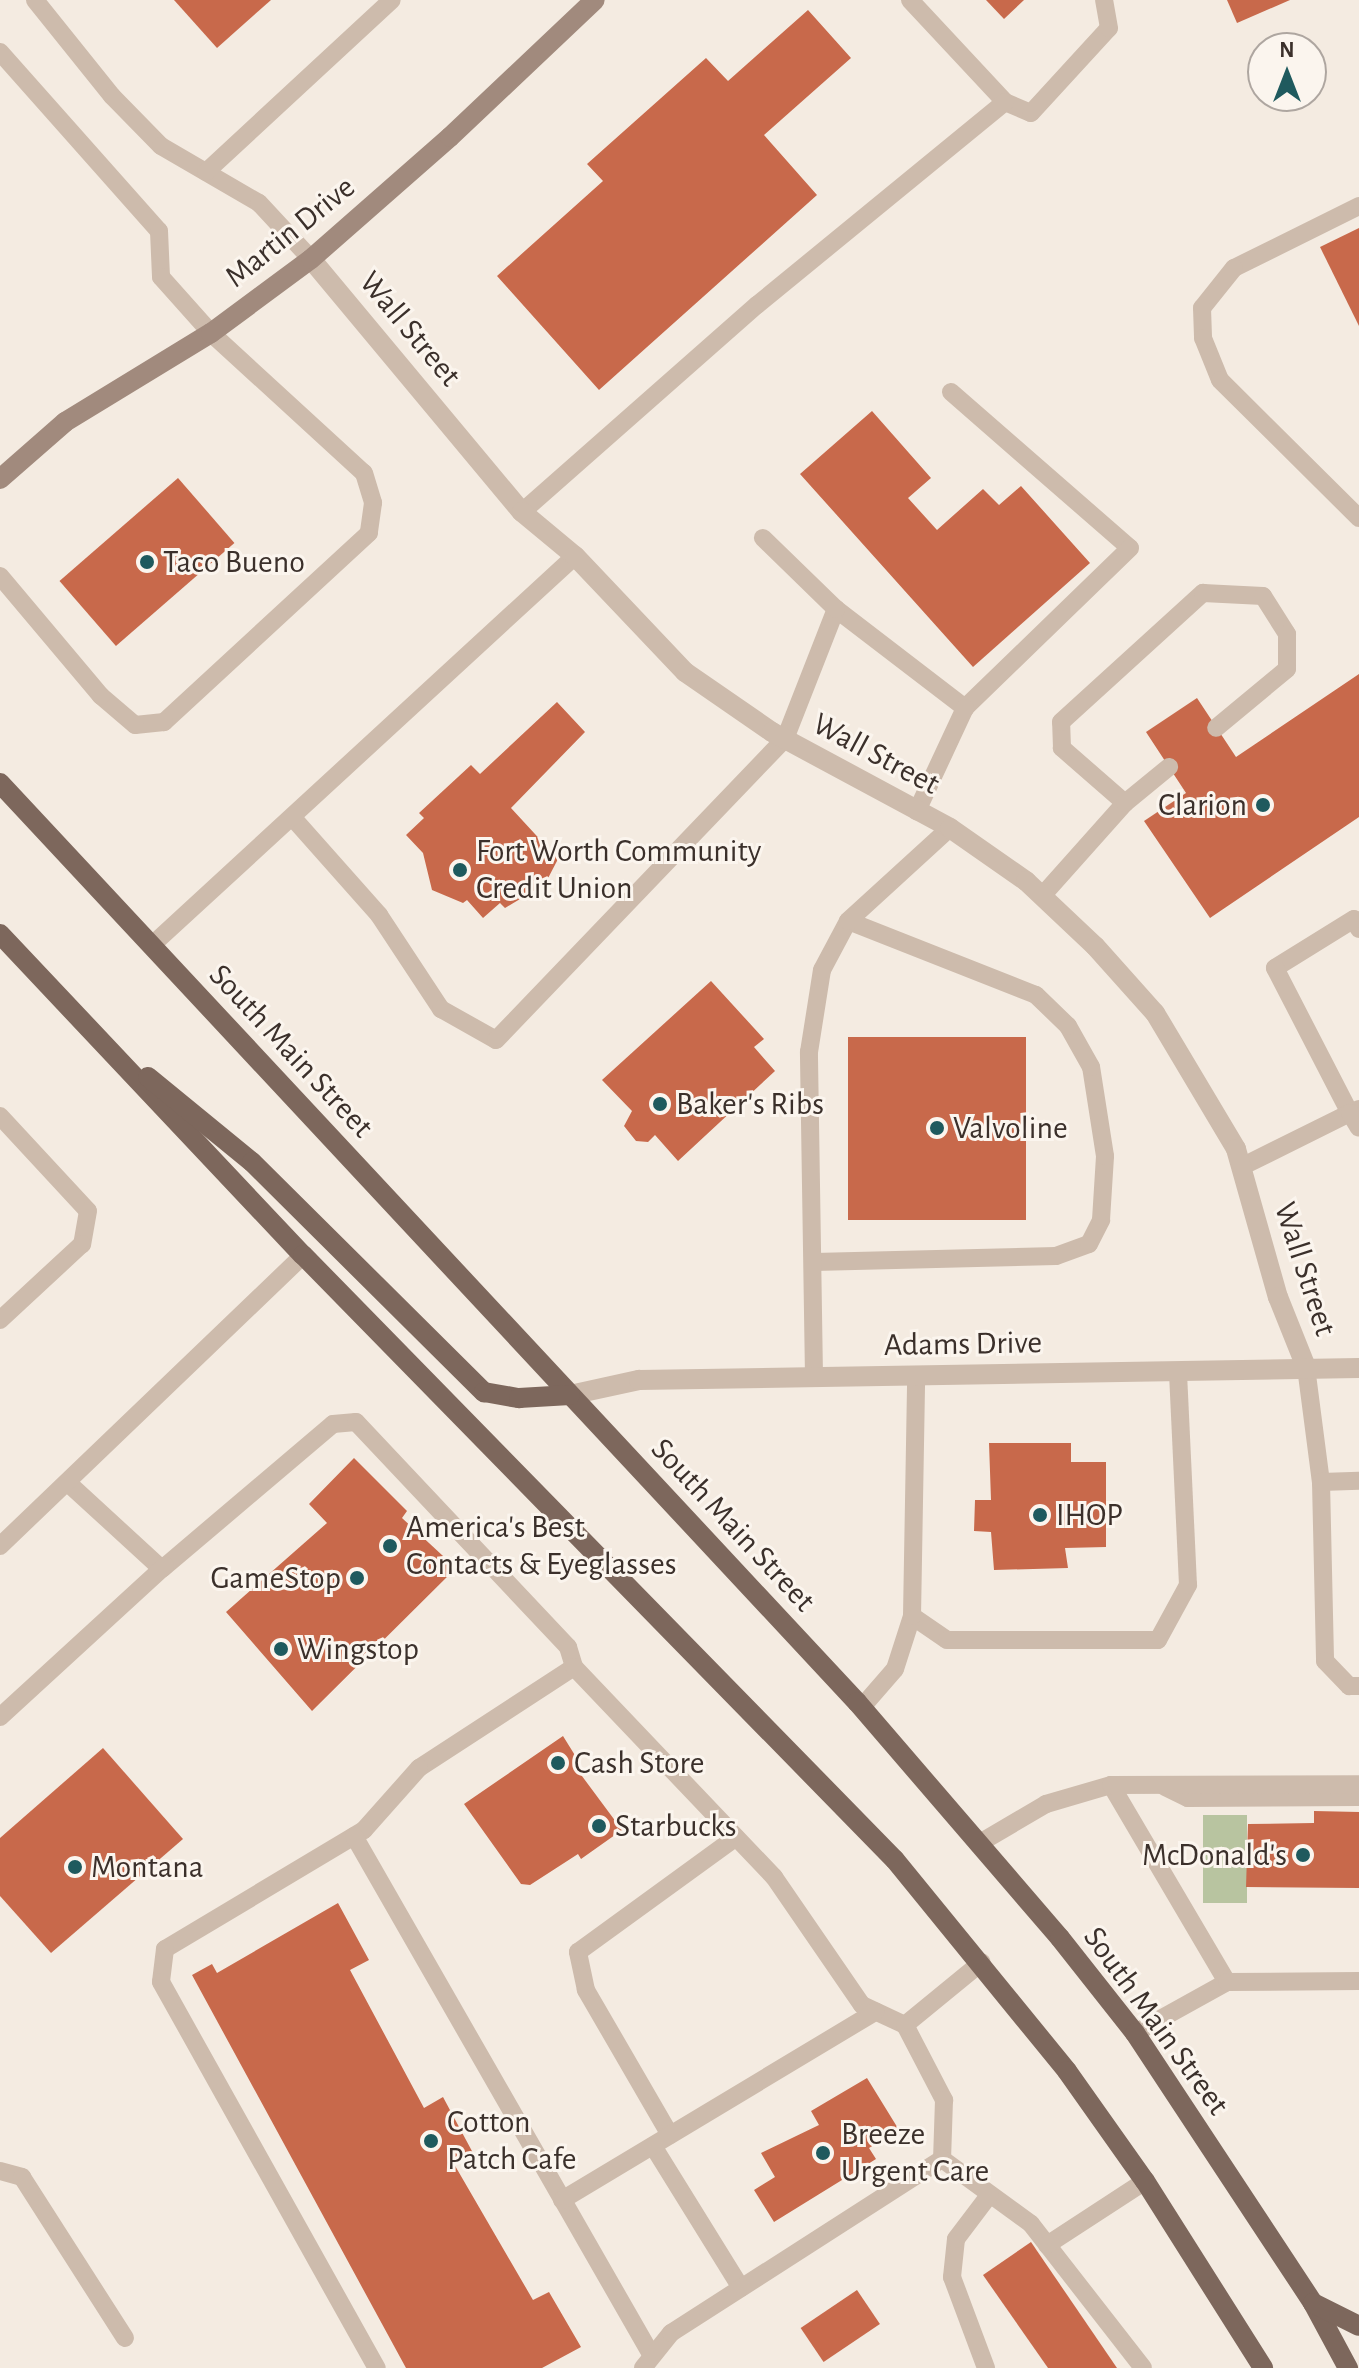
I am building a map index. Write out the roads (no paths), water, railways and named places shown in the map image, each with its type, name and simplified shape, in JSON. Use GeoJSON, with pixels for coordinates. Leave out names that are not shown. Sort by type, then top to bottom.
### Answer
{"type":"FeatureCollection","features":[{"type":"Feature","properties":{"kind":"main road","name":"South Main Street"},"geometry":{"type":"LineString","coordinates":[[0,783],[862,1707],[1135,2033],[1313,2303],[1348,2368]]}},
{"type":"Feature","properties":{"kind":"main road"},"geometry":{"type":"LineString","coordinates":[[0,934],[303,1255],[802,1761],[982,1962],[1145,2181],[1263,2368]]}},
{"type":"Feature","properties":{"kind":"main road"},"geometry":{"type":"LineString","coordinates":[[80,1021],[252,1162],[484,1392],[519,1398],[570,1395]]}},
{"type":"Feature","properties":{"kind":"main road"},"geometry":{"type":"LineString","coordinates":[[1313,2303],[1359,2326]]}},
{"type":"Feature","properties":{"kind":"street","name":"Martin Drive"},"geometry":{"type":"LineString","coordinates":[[0,479],[65,422],[211,333],[311,259],[450,137],[594,0]]}},
{"type":"Feature","properties":{"kind":"street","name":"Wall Street"},"geometry":{"type":"LineString","coordinates":[[311,259],[522,512],[575,556],[685,672],[785,739],[950,828],[1042,896],[1155,1013],[1203,1086],[1241,1167],[1278,1297],[1306,1367]]}},
{"type":"Feature","properties":{"kind":"street","name":"Adams Drive"},"geometry":{"type":"LineString","coordinates":[[570,1395],[620,1381],[1359,1368]]}},
{"type":"Feature","properties":{"kind":"lane"},"geometry":{"type":"LineString","coordinates":[[35,0],[112,96],[161,146],[259,203],[311,259]]}},
{"type":"Feature","properties":{"kind":"lane"},"geometry":{"type":"LineString","coordinates":[[206,172],[392,0]]}},
{"type":"Feature","properties":{"kind":"lane"},"geometry":{"type":"LineString","coordinates":[[910,0],[1005,102],[1031,113],[1109,28],[1104,0]]}},
{"type":"Feature","properties":{"kind":"lane"},"geometry":{"type":"LineString","coordinates":[[0,52],[159,231],[161,277],[211,333],[364,473],[373,503],[369,533],[164,722],[135,725],[101,696],[0,576]]}},
{"type":"Feature","properties":{"kind":"lane"},"geometry":{"type":"LineString","coordinates":[[522,512],[757,305],[1005,102]]}},
{"type":"Feature","properties":{"kind":"lane"},"geometry":{"type":"LineString","coordinates":[[1359,206],[1234,268],[1202,308],[1203,338],[1220,380],[1359,518]]}},
{"type":"Feature","properties":{"kind":"lane"},"geometry":{"type":"LineString","coordinates":[[917,811],[965,708],[1130,548],[951,392]]}},
{"type":"Feature","properties":{"kind":"lane"},"geometry":{"type":"LineString","coordinates":[[763,538],[836,609],[965,708]]}},
{"type":"Feature","properties":{"kind":"lane"},"geometry":{"type":"LineString","coordinates":[[151,946],[575,556]]}},
{"type":"Feature","properties":{"kind":"lane"},"geometry":{"type":"LineString","coordinates":[[1125,803],[1062,748],[1061,722],[1203,593],[1263,596],[1287,634],[1287,669],[1216,728]]}},
{"type":"Feature","properties":{"kind":"lane"},"geometry":{"type":"LineString","coordinates":[[293,818],[379,915],[441,1009],[496,1040],[785,739],[836,609]]}},
{"type":"Feature","properties":{"kind":"lane"},"geometry":{"type":"LineString","coordinates":[[1042,896],[1125,803],[1169,767]]}},
{"type":"Feature","properties":{"kind":"lane"},"geometry":{"type":"LineString","coordinates":[[814,1376],[809,1052],[822,970],[848,921],[950,828]]}},
{"type":"Feature","properties":{"kind":"lane"},"geometry":{"type":"LineString","coordinates":[[1241,1167],[1356,1117],[1275,968],[1354,919],[1359,929]]}},
{"type":"Feature","properties":{"kind":"lane"},"geometry":{"type":"LineString","coordinates":[[814,1262],[1056,1256],[1089,1244],[1101,1220],[1105,1156],[1091,1067],[1068,1026],[1036,995],[848,921]]}},
{"type":"Feature","properties":{"kind":"lane"},"geometry":{"type":"LineString","coordinates":[[0,1116],[88,1211],[82,1244],[0,1320]]}},
{"type":"Feature","properties":{"kind":"lane"},"geometry":{"type":"LineString","coordinates":[[0,1546],[303,1255]]}},
{"type":"Feature","properties":{"kind":"lane"},"geometry":{"type":"LineString","coordinates":[[1306,1367],[1321,1482],[1325,1661],[1349,1686],[1359,1686]]}},
{"type":"Feature","properties":{"kind":"lane"},"geometry":{"type":"LineString","coordinates":[[912,1616],[947,1640],[1158,1640],[1188,1585],[1178,1371]]}},
{"type":"Feature","properties":{"kind":"lane"},"geometry":{"type":"LineString","coordinates":[[862,1707],[895,1669],[912,1616],[916,1375]]}},
{"type":"Feature","properties":{"kind":"lane"},"geometry":{"type":"LineString","coordinates":[[0,1717],[165,1566],[333,1424],[356,1422],[568,1647],[574,1667],[774,1877],[862,2005],[905,2025],[944,2100],[942,2159]]}},
{"type":"Feature","properties":{"kind":"lane"},"geometry":{"type":"LineString","coordinates":[[1321,1482],[1359,1481]]}},
{"type":"Feature","properties":{"kind":"lane"},"geometry":{"type":"LineString","coordinates":[[68,1483],[165,1566]]}},
{"type":"Feature","properties":{"kind":"lane"},"geometry":{"type":"LineString","coordinates":[[377,2368],[161,1982],[165,1949],[354,1836],[419,1768],[574,1667]]}},
{"type":"Feature","properties":{"kind":"lane"},"geometry":{"type":"LineString","coordinates":[[1160,1784],[1188,1798],[1359,1797]]}},
{"type":"Feature","properties":{"kind":"lane"},"geometry":{"type":"LineString","coordinates":[[978,1844],[1046,1804],[1111,1785],[1359,1784]]}},
{"type":"Feature","properties":{"kind":"lane"},"geometry":{"type":"LineString","coordinates":[[1111,1785],[1227,1982]]}},
{"type":"Feature","properties":{"kind":"lane"},"geometry":{"type":"LineString","coordinates":[[354,1836],[562,2200],[648,2362],[671,2333],[942,2159]]}},
{"type":"Feature","properties":{"kind":"lane"},"geometry":{"type":"LineString","coordinates":[[670,2135],[586,1990],[578,1952],[736,1837]]}},
{"type":"Feature","properties":{"kind":"lane"},"geometry":{"type":"LineString","coordinates":[[905,2025],[982,1962]]}},
{"type":"Feature","properties":{"kind":"lane"},"geometry":{"type":"LineString","coordinates":[[1135,2033],[1227,1982],[1359,1981]]}},
{"type":"Feature","properties":{"kind":"lane"},"geometry":{"type":"LineString","coordinates":[[562,2200],[876,2011]]}},
{"type":"Feature","properties":{"kind":"lane"},"geometry":{"type":"LineString","coordinates":[[653,2146],[741,2288]]}},
{"type":"Feature","properties":{"kind":"lane"},"geometry":{"type":"LineString","coordinates":[[942,2159],[1031,2224],[1143,2368]]}},
{"type":"Feature","properties":{"kind":"lane"},"geometry":{"type":"LineString","coordinates":[[0,2171],[22,2177],[125,2338]]}},
{"type":"Feature","properties":{"kind":"lane"},"geometry":{"type":"LineString","coordinates":[[1047,2245],[1145,2181]]}},
{"type":"Feature","properties":{"kind":"lane"},"geometry":{"type":"LineString","coordinates":[[986,2368],[952,2277],[956,2239],[990,2194]]}},
{"type":"Feature","properties":{"kind":"place","name":"Taco Bueno"},"geometry":{"type":"Point","coordinates":[147,562]}},
{"type":"Feature","properties":{"kind":"place","name":"Clarion"},"geometry":{"type":"Point","coordinates":[1263,805]}},
{"type":"Feature","properties":{"kind":"place","name":"Fort Worth Community Credit Union"},"geometry":{"type":"Point","coordinates":[460,870]}},
{"type":"Feature","properties":{"kind":"place","name":"Baker's Ribs"},"geometry":{"type":"Point","coordinates":[660,1104]}},
{"type":"Feature","properties":{"kind":"place","name":"Valvoline"},"geometry":{"type":"Point","coordinates":[937,1128]}},
{"type":"Feature","properties":{"kind":"place","name":"IHOP"},"geometry":{"type":"Point","coordinates":[1040,1515]}},
{"type":"Feature","properties":{"kind":"place","name":"America's Best Contacts & Eyeglasses"},"geometry":{"type":"Point","coordinates":[390,1546]}},
{"type":"Feature","properties":{"kind":"place","name":"GameStop"},"geometry":{"type":"Point","coordinates":[357,1578]}},
{"type":"Feature","properties":{"kind":"place","name":"Wingstop"},"geometry":{"type":"Point","coordinates":[281,1649]}},
{"type":"Feature","properties":{"kind":"place","name":"Cash Store"},"geometry":{"type":"Point","coordinates":[558,1763]}},
{"type":"Feature","properties":{"kind":"place","name":"Starbucks"},"geometry":{"type":"Point","coordinates":[599,1826]}},
{"type":"Feature","properties":{"kind":"place","name":"McDonald's"},"geometry":{"type":"Point","coordinates":[1303,1855]}},
{"type":"Feature","properties":{"kind":"place","name":"Montana"},"geometry":{"type":"Point","coordinates":[75,1867]}},
{"type":"Feature","properties":{"kind":"place","name":"Cotton Patch Cafe"},"geometry":{"type":"Point","coordinates":[431,2141]}},
{"type":"Feature","properties":{"kind":"place","name":"Breeze Urgent Care"},"geometry":{"type":"Point","coordinates":[823,2153]}}]}
